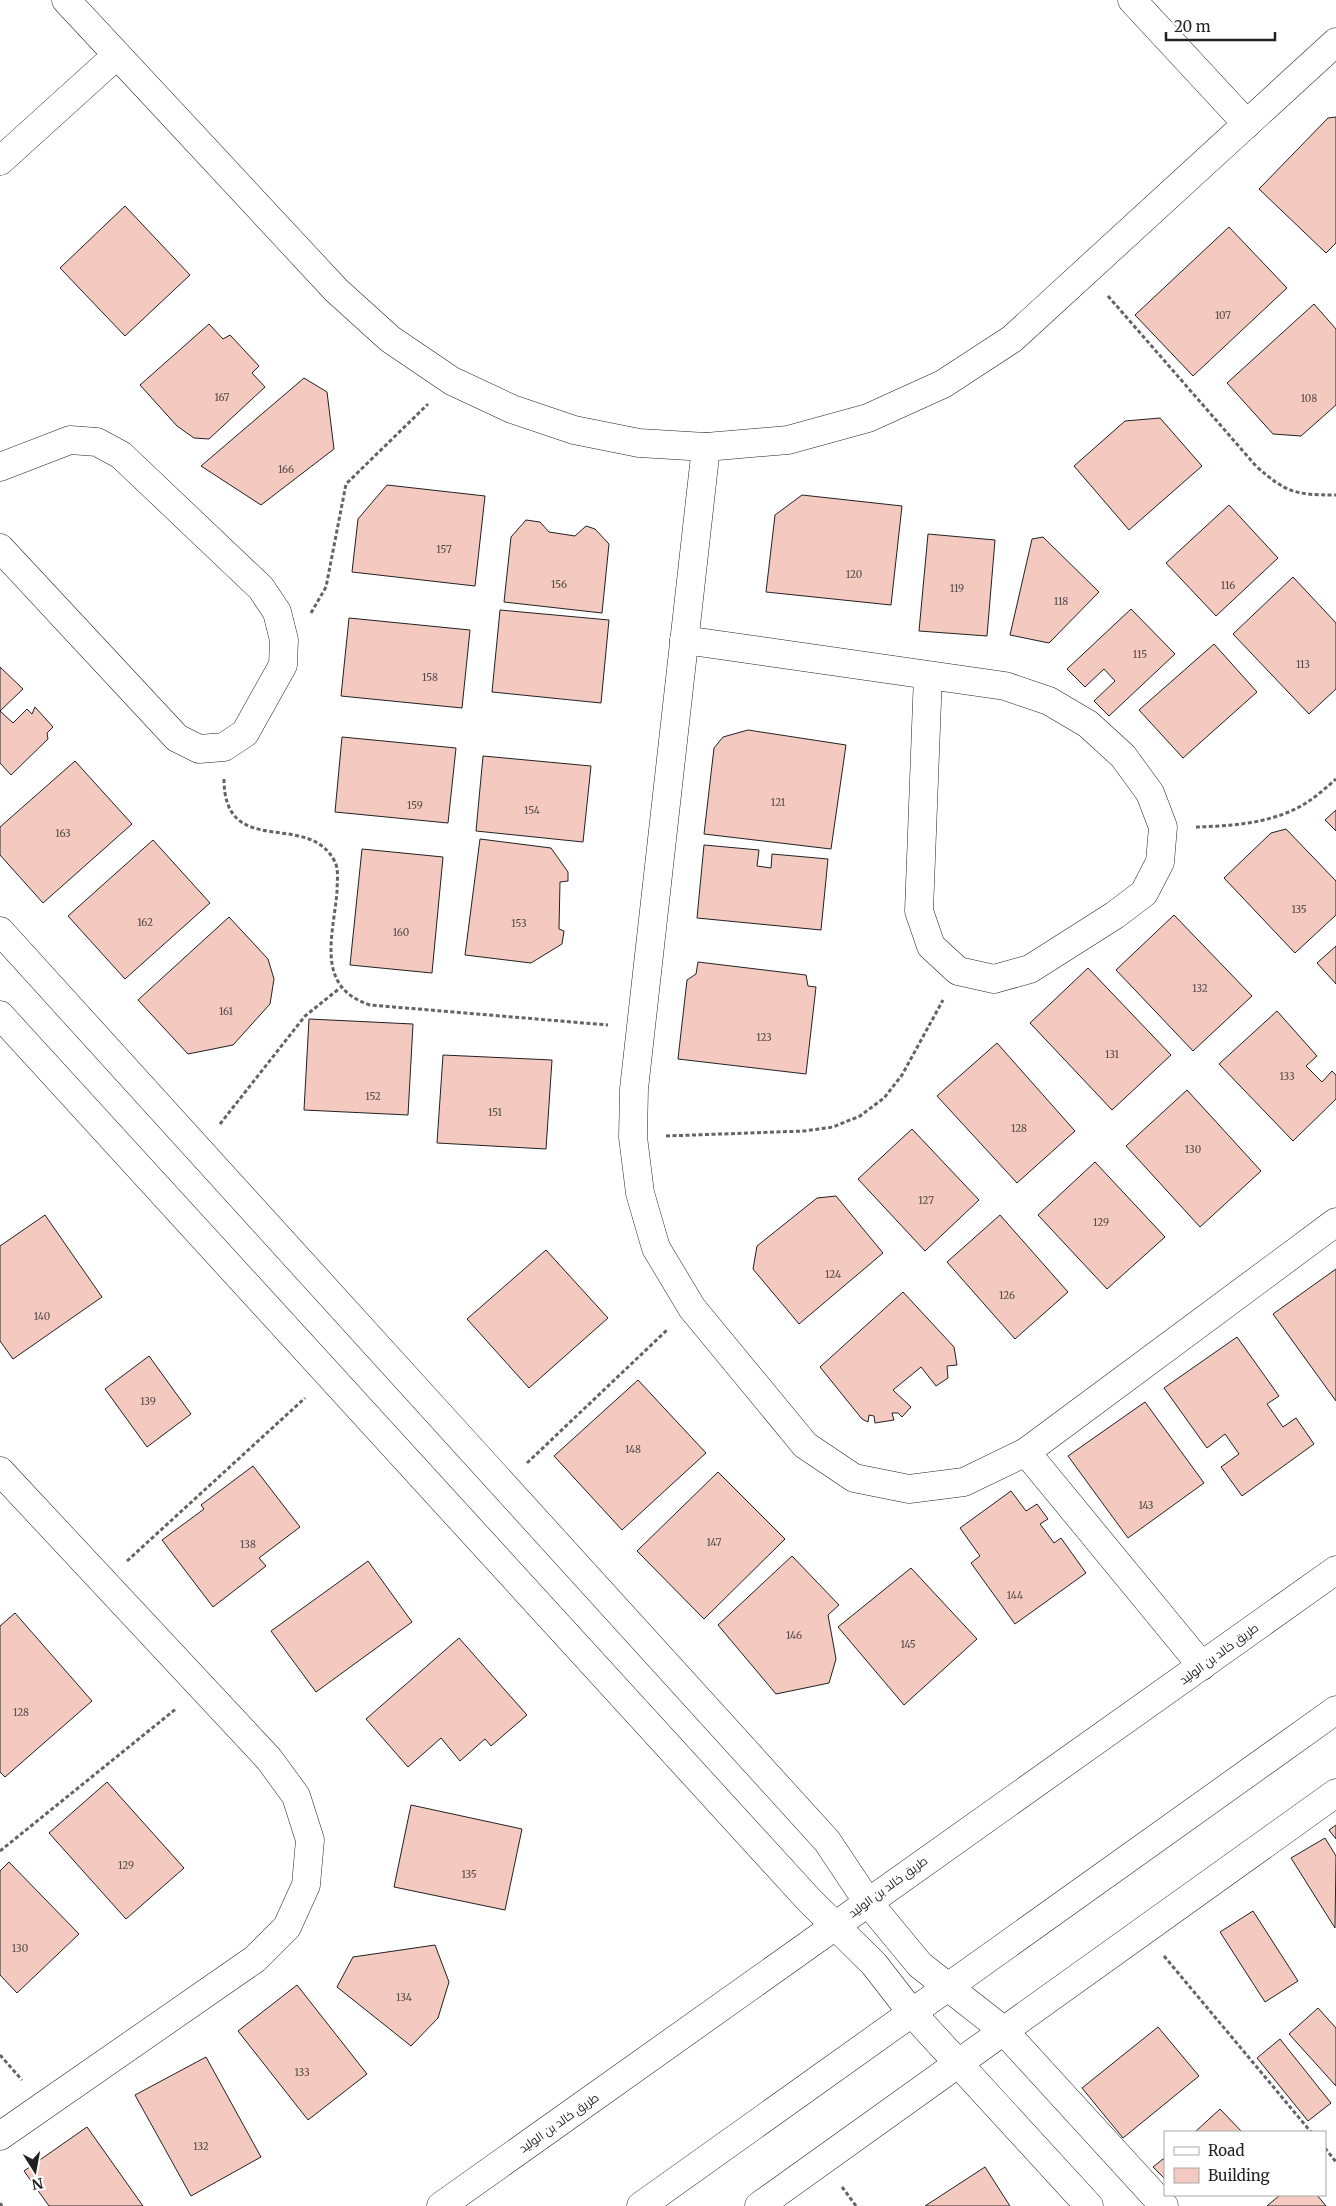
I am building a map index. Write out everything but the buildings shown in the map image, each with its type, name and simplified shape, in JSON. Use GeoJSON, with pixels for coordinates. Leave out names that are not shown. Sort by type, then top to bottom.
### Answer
{"type":"FeatureCollection","features":[{"type":"Feature","properties":{"kind":"street"},"geometry":{"type":"LineString","coordinates":[[66,0],[336,290],[390,339],[452,381],[512,409],[574,430],[639,443],[706,447],[788,440],[868,418],[943,384],[1012,339],[1336,42]]}},
{"type":"Feature","properties":{"kind":"street"},"geometry":{"type":"LineString","coordinates":[[1132,0],[1247,124]]}},
{"type":"Feature","properties":{"kind":"street"},"geometry":{"type":"LineString","coordinates":[[0,161],[117,55]]}},
{"type":"Feature","properties":{"kind":"street"},"geometry":{"type":"LineString","coordinates":[[0,467],[70,440],[97,442],[121,455],[262,588],[277,612],[284,640],[283,665],[244,734],[224,747],[199,749],[177,738],[0,548]]}},
{"type":"Feature","properties":{"kind":"street"},"geometry":{"type":"LineString","coordinates":[[706,447],[634,1089],[633,1137],[640,1194],[656,1248],[692,1308],[805,1445],[854,1478],[909,1489],[964,1482],[1026,1452],[1336,1222]]}},
{"type":"Feature","properties":{"kind":"street"},"geometry":{"type":"LineString","coordinates":[[684,640],[928,675],[1004,686],[1049,701],[1088,724],[1123,756],[1150,794],[1162,826],[1160,862],[1144,893],[1115,915],[1030,969],[994,979],[958,971],[931,946],[919,911],[928,675]]}},
{"type":"Feature","properties":{"kind":"street"},"geometry":{"type":"LineString","coordinates":[[0,930],[827,1841],[868,1901],[920,1965],[1003,2030],[1164,2206]]}},
{"type":"Feature","properties":{"kind":"street"},"geometry":{"type":"LineString","coordinates":[[0,1015],[834,1927],[874,1964],[912,2013],[1089,2206]]}},
{"type":"Feature","properties":{"kind":"street"},"geometry":{"type":"LineString","coordinates":[[1026,1452],[1202,1666]]}},
{"type":"Feature","properties":{"kind":"street"},"geometry":{"type":"LineString","coordinates":[[0,1471],[269,1759],[296,1796],[310,1840],[306,1885],[287,1927],[255,1959],[0,2136]]}},
{"type":"Feature","properties":{"kind":"street","name":"طريق خالد بن الوليد"},"geometry":{"type":"LineString","coordinates":[[441,2206],[1336,1570]]}},
{"type":"Feature","properties":{"kind":"street"},"geometry":{"type":"LineString","coordinates":[[641,2206],[1336,1710]]}},
{"type":"Feature","properties":{"kind":"street"},"geometry":{"type":"LineString","coordinates":[[759,2206],[957,2062],[1336,1793]]}},
{"type":"Feature","properties":{"kind":"path"},"geometry":{"type":"LineString","coordinates":[[1086,271],[1256,466],[1277,485],[1303,495],[1336,495]]}},
{"type":"Feature","properties":{"kind":"path"},"geometry":{"type":"LineString","coordinates":[[284,640],[307,618],[326,586],[346,484],[452,381]]}},
{"type":"Feature","properties":{"kind":"path"},"geometry":{"type":"LineString","coordinates":[[224,747],[224,793],[227,806],[234,816],[244,825],[256,830],[318,841],[330,851],[336,865],[338,881],[332,972],[340,988],[353,1000],[370,1005],[641,1027]]}},
{"type":"Feature","properties":{"kind":"path"},"geometry":{"type":"LineString","coordinates":[[1162,826],[1213,826],[1250,822],[1280,815],[1308,802],[1336,779]]}},
{"type":"Feature","properties":{"kind":"path"},"geometry":{"type":"LineString","coordinates":[[633,1137],[804,1132],[833,1127],[860,1116],[884,1098],[902,1075],[958,971]]}},
{"type":"Feature","properties":{"kind":"path"},"geometry":{"type":"LineString","coordinates":[[200,1150],[305,1016],[340,988]]}},
{"type":"Feature","properties":{"kind":"path"},"geometry":{"type":"LineString","coordinates":[[503,1485],[692,1308]]}},
{"type":"Feature","properties":{"kind":"path"},"geometry":{"type":"LineString","coordinates":[[104,1582],[329,1375]]}},
{"type":"Feature","properties":{"kind":"path"},"geometry":{"type":"LineString","coordinates":[[0,1851],[202,1688]]}},
{"type":"Feature","properties":{"kind":"path"},"geometry":{"type":"LineString","coordinates":[[1143,1930],[1310,2131]]}},
{"type":"Feature","properties":{"kind":"path"},"geometry":{"type":"LineString","coordinates":[[1326,2149],[1336,2162]]}}]}
